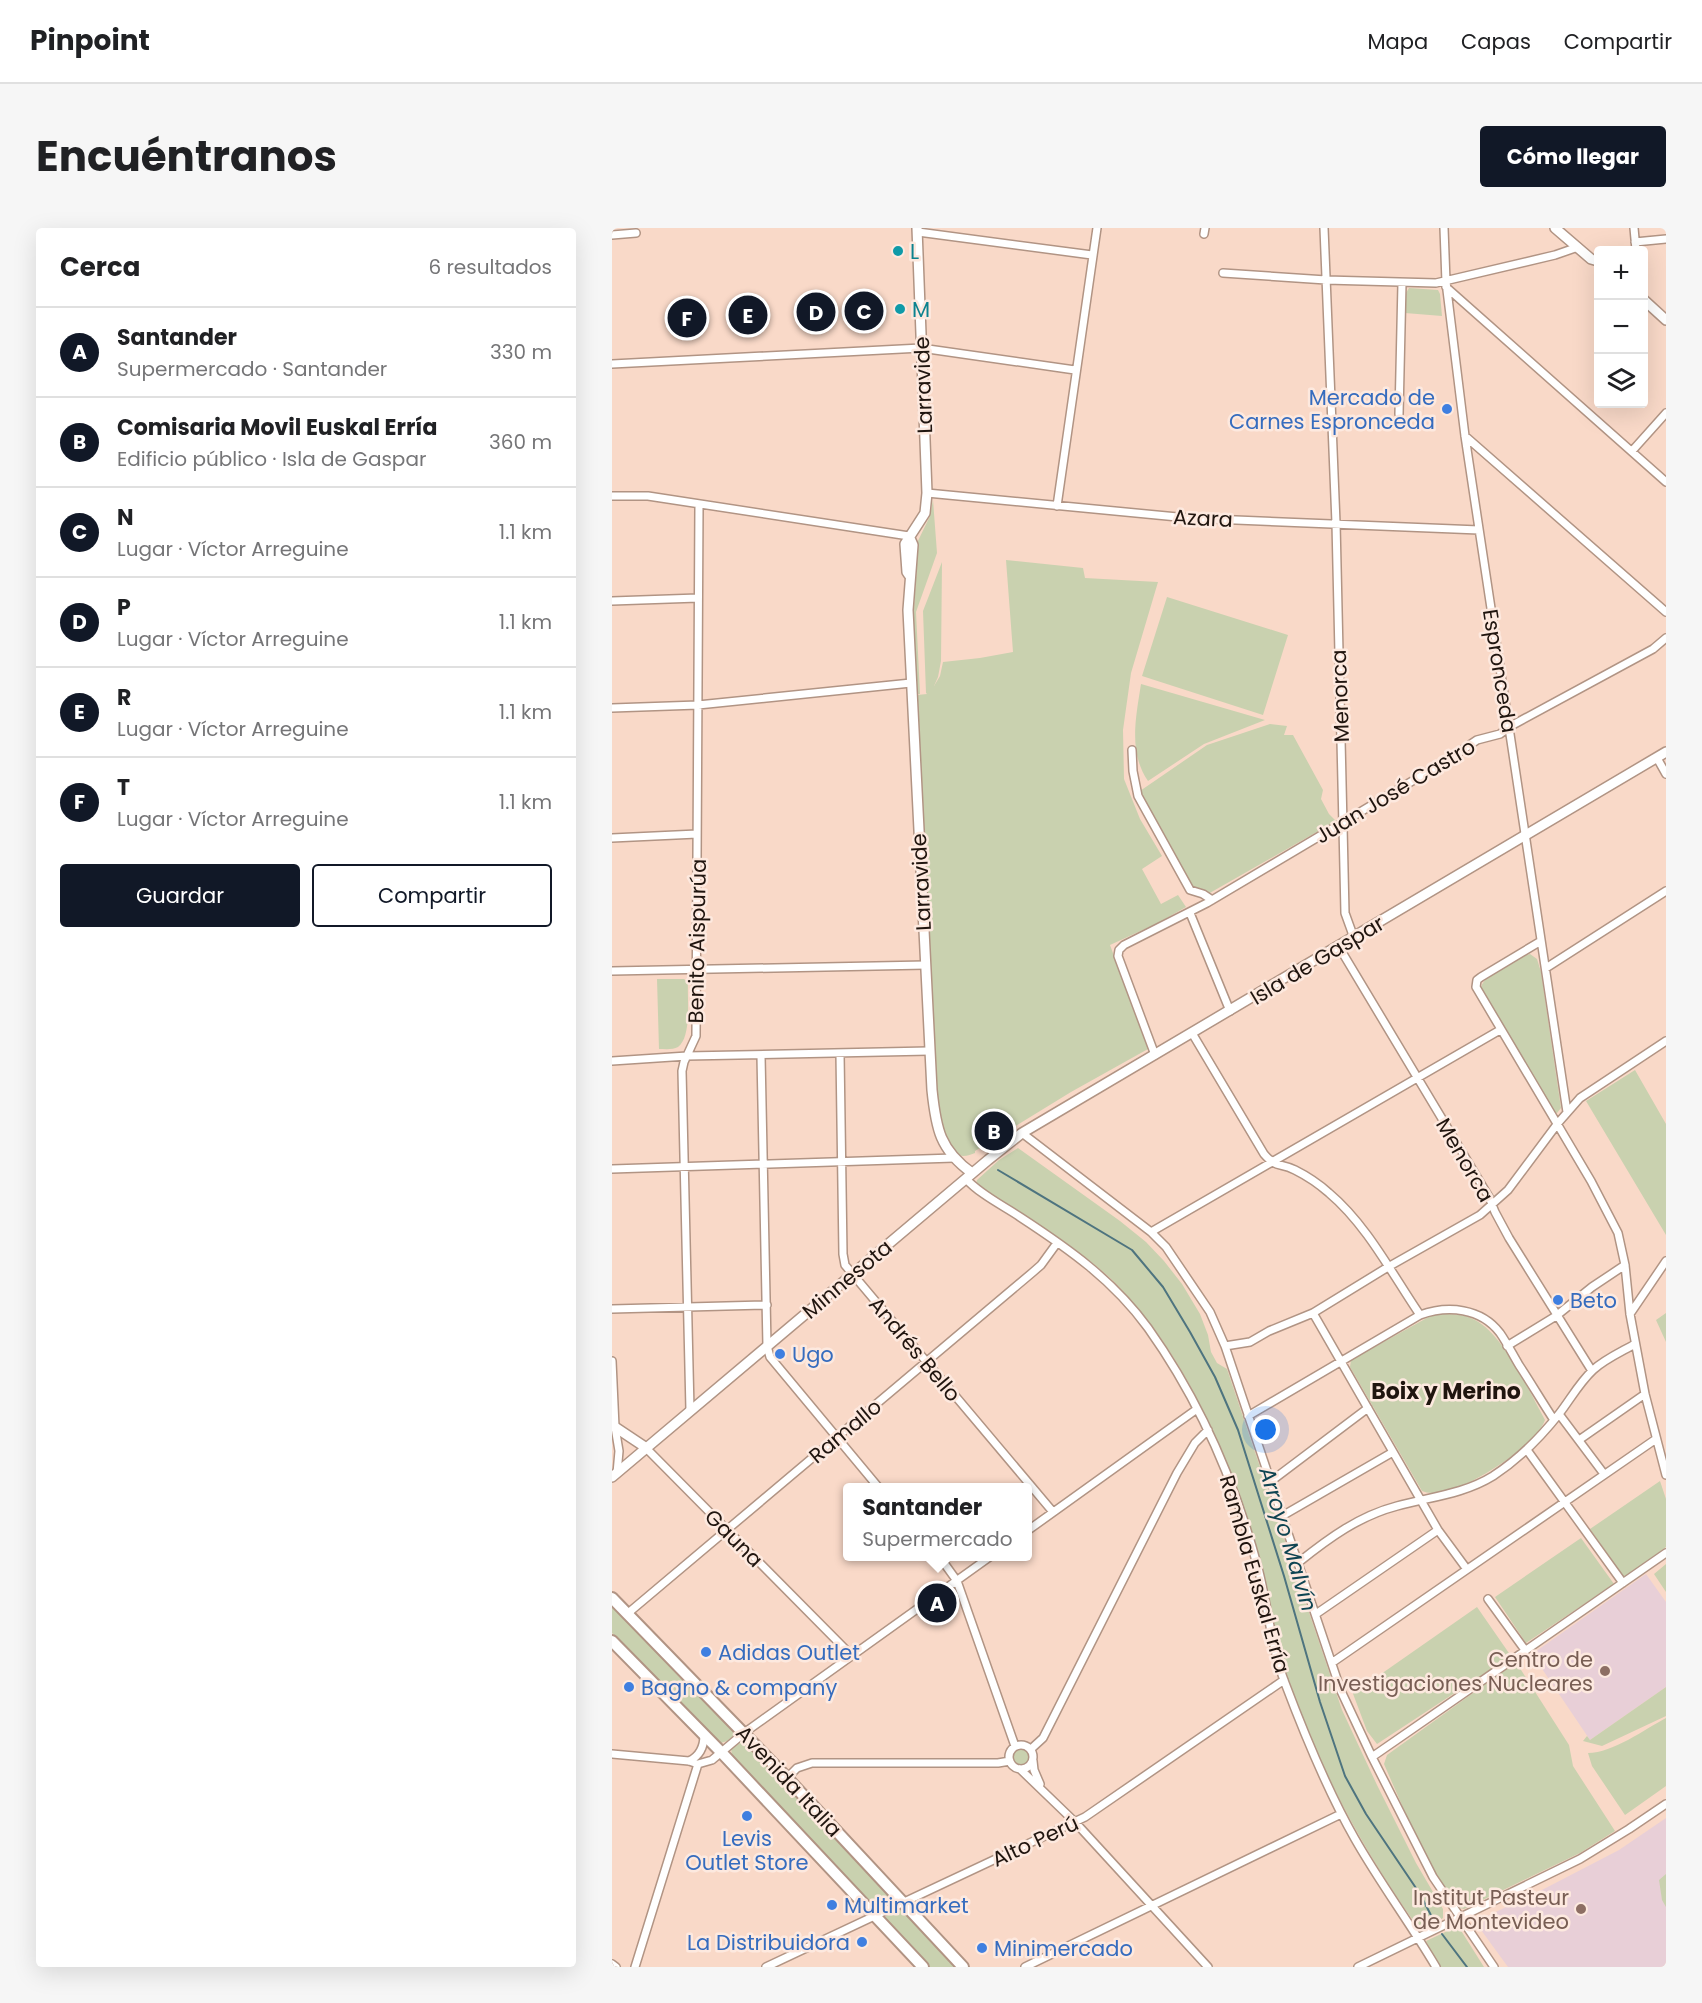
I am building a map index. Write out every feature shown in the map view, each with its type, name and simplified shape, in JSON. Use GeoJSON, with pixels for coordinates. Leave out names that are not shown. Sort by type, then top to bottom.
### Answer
{"type":"FeatureCollection","features":[{"type":"Feature","properties":{"kind":"main road","name":"Avenida Italia"},"geometry":{"type":"LineString","coordinates":[[612,1598],[787,1778],[963,1967]]}},
{"type":"Feature","properties":{"kind":"main road","name":"Avenida Italia"},"geometry":{"type":"LineString","coordinates":[[612,1641],[704,1734],[923,1967]]}},
{"type":"Feature","properties":{"kind":"street"},"geometry":{"type":"LineString","coordinates":[[1057,506],[1097,228]]}},
{"type":"Feature","properties":{"kind":"street","name":"Menorca"},"geometry":{"type":"LineString","coordinates":[[1324,228],[1336,523],[1345,914],[1354,938]]}},
{"type":"Feature","properties":{"kind":"street","name":"Espronceda"},"geometry":{"type":"LineString","coordinates":[[1444,228],[1446,284],[1465,436],[1567,1112]]}},
{"type":"Feature","properties":{"kind":"street"},"geometry":{"type":"LineString","coordinates":[[1555,228],[1594,260]]}},
{"type":"Feature","properties":{"kind":"street"},"geometry":{"type":"LineString","coordinates":[[1565,228],[1594,254]]}},
{"type":"Feature","properties":{"kind":"street"},"geometry":{"type":"LineString","coordinates":[[1634,228],[1636,246]]}},
{"type":"Feature","properties":{"kind":"street"},"geometry":{"type":"LineString","coordinates":[[917,230],[1092,255]]}},
{"type":"Feature","properties":{"kind":"street","name":"Larravide"},"geometry":{"type":"LineString","coordinates":[[917,230],[927,493],[925,513],[909,536],[905,552],[907,572],[910,577],[908,610],[929,1051],[934,1108],[943,1141],[969,1176]]}},
{"type":"Feature","properties":{"kind":"street"},"geometry":{"type":"LineString","coordinates":[[612,235],[636,233]]}},
{"type":"Feature","properties":{"kind":"street"},"geometry":{"type":"LineString","coordinates":[[1635,242],[1666,238]]}},
{"type":"Feature","properties":{"kind":"street"},"geometry":{"type":"LineString","coordinates":[[1222,273],[1326,280],[1446,284],[1578,247]]}},
{"type":"Feature","properties":{"kind":"street"},"geometry":{"type":"LineString","coordinates":[[1399,414],[1402,283]]}},
{"type":"Feature","properties":{"kind":"street"},"geometry":{"type":"LineString","coordinates":[[1446,284],[1666,482]]}},
{"type":"Feature","properties":{"kind":"street"},"geometry":{"type":"LineString","coordinates":[[1648,304],[1666,320]]}},
{"type":"Feature","properties":{"kind":"street"},"geometry":{"type":"LineString","coordinates":[[612,364],[921,348],[1075,370]]}},
{"type":"Feature","properties":{"kind":"street"},"geometry":{"type":"LineString","coordinates":[[1632,451],[1666,412]]}},
{"type":"Feature","properties":{"kind":"street"},"geometry":{"type":"LineString","coordinates":[[1465,436],[1666,612]]}},
{"type":"Feature","properties":{"kind":"street","name":"Azara"},"geometry":{"type":"LineString","coordinates":[[927,493],[1188,518],[1479,530]]}},
{"type":"Feature","properties":{"kind":"street"},"geometry":{"type":"LineString","coordinates":[[612,496],[648,496],[909,536]]}},
{"type":"Feature","properties":{"kind":"street","name":"Benito Aispurúa"},"geometry":{"type":"LineString","coordinates":[[690,1410],[682,1071],[696,1036],[699,505]]}},
{"type":"Feature","properties":{"kind":"street"},"geometry":{"type":"LineString","coordinates":[[612,601],[698,598]]}},
{"type":"Feature","properties":{"kind":"street","name":"Juan José Castro"},"geometry":{"type":"LineString","coordinates":[[1155,1055],[1118,956],[1119,950],[1124,945],[1190,913],[1446,761],[1477,740],[1500,734],[1653,649],[1666,638]]}},
{"type":"Feature","properties":{"kind":"street"},"geometry":{"type":"LineString","coordinates":[[612,708],[698,705],[911,683]]}},
{"type":"Feature","properties":{"kind":"street"},"geometry":{"type":"LineString","coordinates":[[1132,750],[1135,785],[1142,804],[1190,890],[1212,900]]}},
{"type":"Feature","properties":{"kind":"street","name":"Isla de Gaspar"},"geometry":{"type":"LineString","coordinates":[[969,1176],[1022,1133],[1666,752]]}},
{"type":"Feature","properties":{"kind":"street"},"geometry":{"type":"LineString","coordinates":[[1656,758],[1666,774]]}},
{"type":"Feature","properties":{"kind":"street"},"geometry":{"type":"LineString","coordinates":[[612,838],[698,834]]}},
{"type":"Feature","properties":{"kind":"street"},"geometry":{"type":"LineString","coordinates":[[1546,968],[1666,891]]}},
{"type":"Feature","properties":{"kind":"street"},"geometry":{"type":"LineString","coordinates":[[1190,913],[1230,1011]]}},
{"type":"Feature","properties":{"kind":"street"},"geometry":{"type":"LineString","coordinates":[[1541,941],[1481,977],[1476,985],[1500,1030],[1558,1123],[1613,1220],[1625,1265],[1630,1314],[1645,1394],[1666,1475]]}},
{"type":"Feature","properties":{"kind":"street","name":"Menorca"},"geometry":{"type":"LineString","coordinates":[[1339,947],[1504,1229],[1592,1371]]}},
{"type":"Feature","properties":{"kind":"street"},"geometry":{"type":"LineString","coordinates":[[612,971],[926,966]]}},
{"type":"Feature","properties":{"kind":"street"},"geometry":{"type":"LineString","coordinates":[[1151,1232],[1500,1030]]}},
{"type":"Feature","properties":{"kind":"street"},"geometry":{"type":"LineString","coordinates":[[1192,1033],[1264,1154],[1272,1163],[1293,1169],[1338,1201],[1360,1224],[1420,1315]]}},
{"type":"Feature","properties":{"kind":"street"},"geometry":{"type":"LineString","coordinates":[[1225,1346],[1250,1342],[1269,1331],[1313,1313],[1480,1215],[1492,1206],[1517,1179],[1558,1123],[1580,1098],[1666,1041]]}},
{"type":"Feature","properties":{"kind":"street"},"geometry":{"type":"LineString","coordinates":[[612,1061],[687,1056],[929,1051]]}},
{"type":"Feature","properties":{"kind":"street","name":"Andrés Bello"},"geometry":{"type":"LineString","coordinates":[[840,1054],[844,1266],[1028,1483]]}},
{"type":"Feature","properties":{"kind":"street"},"geometry":{"type":"LineString","coordinates":[[761,1056],[767,1346],[770,1357],[875,1483]]}},
{"type":"Feature","properties":{"kind":"street","name":"Rambla Euskal Erría"},"geometry":{"type":"LineString","coordinates":[[1022,1133],[1151,1232],[1166,1247],[1210,1312],[1225,1346],[1341,1691],[1433,1877],[1494,1967]]}},
{"type":"Feature","properties":{"kind":"street"},"geometry":{"type":"LineString","coordinates":[[612,1169],[954,1158]]}},
{"type":"Feature","properties":{"kind":"street","name":"Rambla Euskal Erría"},"geometry":{"type":"LineString","coordinates":[[969,1176],[976,1188],[1090,1266],[1128,1303],[1176,1370],[1208,1430],[1230,1479],[1258,1568],[1284,1680],[1341,1814],[1379,1879],[1436,1967]]}},
{"type":"Feature","properties":{"kind":"street","name":"Minnesota"},"geometry":{"type":"LineString","coordinates":[[614,1475],[969,1176]]}},
{"type":"Feature","properties":{"kind":"street","name":"Ramallo"},"geometry":{"type":"LineString","coordinates":[[627,1614],[1033,1272],[1057,1243]]}},
{"type":"Feature","properties":{"kind":"street"},"geometry":{"type":"LineString","coordinates":[[1630,1314],[1666,1261]]}},
{"type":"Feature","properties":{"kind":"street"},"geometry":{"type":"LineString","coordinates":[[1507,1346],[1556,1316],[1592,1287],[1625,1265]]}},
{"type":"Feature","properties":{"kind":"street"},"geometry":{"type":"LineString","coordinates":[[612,1309],[767,1305]]}},
{"type":"Feature","properties":{"kind":"street"},"geometry":{"type":"LineString","coordinates":[[1248,1416],[1420,1315],[1431,1311],[1453,1309],[1483,1318],[1500,1333],[1554,1420]]}},
{"type":"Feature","properties":{"kind":"street"},"geometry":{"type":"LineString","coordinates":[[1313,1313],[1438,1530],[1466,1568]]}},
{"type":"Feature","properties":{"kind":"street"},"geometry":{"type":"LineString","coordinates":[[1299,1562],[1353,1523],[1387,1509],[1457,1492],[1489,1478],[1527,1450],[1559,1414],[1592,1371],[1635,1344]]}},
{"type":"Feature","properties":{"kind":"street"},"geometry":{"type":"LineString","coordinates":[[612,1361],[613,1426],[619,1451],[614,1475]]}},
{"type":"Feature","properties":{"kind":"street"},"geometry":{"type":"LineString","coordinates":[[1579,1440],[1645,1394]]}},
{"type":"Feature","properties":{"kind":"street"},"geometry":{"type":"LineString","coordinates":[[1270,1482],[1368,1408]]}},
{"type":"Feature","properties":{"kind":"street"},"geometry":{"type":"LineString","coordinates":[[1032,1527],[1197,1409]]}},
{"type":"Feature","properties":{"kind":"street"},"geometry":{"type":"LineString","coordinates":[[1559,1414],[1604,1474]]}},
{"type":"Feature","properties":{"kind":"street","name":"Gauna"},"geometry":{"type":"LineString","coordinates":[[613,1426],[645,1448],[852,1656]]}},
{"type":"Feature","properties":{"kind":"street"},"geometry":{"type":"LineString","coordinates":[[1031,1749],[1043,1738],[1177,1473],[1195,1443],[1208,1430]]}},
{"type":"Feature","properties":{"kind":"street"},"geometry":{"type":"LineString","coordinates":[[1332,1662],[1656,1439]]}},
{"type":"Feature","properties":{"kind":"street"},"geometry":{"type":"LineString","coordinates":[[1527,1450],[1623,1583]]}},
{"type":"Feature","properties":{"kind":"street"},"geometry":{"type":"LineString","coordinates":[[1282,1516],[1394,1452]]}},
{"type":"Feature","properties":{"kind":"street","name":"Andrés Bello"},"geometry":{"type":"LineString","coordinates":[[1032,1487],[1053,1512]]}},
{"type":"Feature","properties":{"kind":"street"},"geometry":{"type":"LineString","coordinates":[[1317,1614],[1438,1530]]}},
{"type":"Feature","properties":{"kind":"street"},"geometry":{"type":"LineString","coordinates":[[1372,1757],[1666,1553]]}},
{"type":"Feature","properties":{"kind":"street"},"geometry":{"type":"LineString","coordinates":[[942,1561],[957,1581],[1015,1746]]}},
{"type":"Feature","properties":{"kind":"street"},"geometry":{"type":"LineString","coordinates":[[612,1754],[689,1761],[698,1764],[712,1760],[744,1733],[985,1561]]}},
{"type":"Feature","properties":{"kind":"street"},"geometry":{"type":"LineString","coordinates":[[1488,1599],[1525,1650]]}},
{"type":"Feature","properties":{"kind":"street","name":"Alto Perú"},"geometry":{"type":"LineString","coordinates":[[766,1967],[1076,1822],[1284,1680]]}},
{"type":"Feature","properties":{"kind":"street"},"geometry":{"type":"LineString","coordinates":[[689,1761],[698,1755],[704,1734]]}},
{"type":"Feature","properties":{"kind":"street"},"geometry":{"type":"LineString","coordinates":[[1031,1749],[1022,1744],[1015,1746],[1009,1754],[1014,1767],[1020,1769],[1076,1822],[1150,1906],[1208,1967]]}},
{"type":"Feature","properties":{"kind":"street"},"geometry":{"type":"LineString","coordinates":[[1031,1749],[1034,1770],[1042,1789]]}},
{"type":"Feature","properties":{"kind":"street"},"geometry":{"type":"LineString","coordinates":[[787,1778],[797,1768],[812,1763],[998,1763],[1010,1761]]}},
{"type":"Feature","properties":{"kind":"street"},"geometry":{"type":"LineString","coordinates":[[1020,1769],[1028,1767],[1033,1761]]}},
{"type":"Feature","properties":{"kind":"street"},"geometry":{"type":"LineString","coordinates":[[635,1967],[698,1764]]}},
{"type":"Feature","properties":{"kind":"street"},"geometry":{"type":"LineString","coordinates":[[1358,1967],[1599,1848],[1666,1804]]}},
{"type":"Feature","properties":{"kind":"street"},"geometry":{"type":"LineString","coordinates":[[1024,1967],[1341,1814]]}},
{"type":"Feature","properties":{"kind":"street"},"geometry":{"type":"LineString","coordinates":[[612,1964],[616,1967]]}},
{"type":"Feature","properties":{"kind":"shaded area","name":"Centro de Investigaciones Nucleares"},"geometry":{"type":"Polygon","coordinates":[[[1646,1574],[1666,1602],[1666,1687],[1590,1740],[1532,1654],[1646,1574]]]}},
{"type":"Feature","properties":{"kind":"shaded area","name":"Institut Pasteur de Montevideo"},"geometry":{"type":"Polygon","coordinates":[[[1666,1818],[1666,1967],[1508,1967],[1481,1930],[1485,1917],[1534,1894],[1538,1898],[1542,1894],[1540,1891],[1619,1850],[1666,1818]]]}},
{"type":"Feature","properties":{"kind":"green space"},"geometry":{"type":"Polygon","coordinates":[[[1409,288],[1438,290],[1442,316],[1405,313],[1406,293],[1409,288]]]}},
{"type":"Feature","properties":{"kind":"green space"},"geometry":{"type":"Polygon","coordinates":[[[933,500],[937,553],[916,612],[920,694],[917,694],[913,624],[916,545],[930,516],[933,500]]]}},
{"type":"Feature","properties":{"kind":"green space"},"geometry":{"type":"Polygon","coordinates":[[[1006,560],[1083,568],[1085,578],[1158,582],[1131,673],[1123,730],[1124,779],[1140,819],[1162,856],[1142,869],[1161,904],[1178,895],[1186,907],[1110,945],[1148,1049],[1071,1092],[975,1153],[961,1156],[951,1148],[943,1129],[936,1085],[917,695],[927,694],[923,611],[942,562],[941,661],[934,686],[940,676],[943,662],[1013,652],[1006,560]]]}},
{"type":"Feature","properties":{"kind":"green space"},"geometry":{"type":"Polygon","coordinates":[[[1167,597],[1288,635],[1263,715],[1142,676],[1167,597]]]}},
{"type":"Feature","properties":{"kind":"green space"},"geometry":{"type":"Polygon","coordinates":[[[1141,684],[1265,720],[1204,744],[1148,781],[1138,758],[1135,734],[1141,684]]]}},
{"type":"Feature","properties":{"kind":"green space"},"geometry":{"type":"Polygon","coordinates":[[[1270,724],[1287,726],[1284,735],[1293,735],[1323,790],[1321,799],[1329,814],[1336,821],[1208,894],[1191,885],[1140,791],[1207,745],[1270,724]]]}},
{"type":"Feature","properties":{"kind":"green space"},"geometry":{"type":"Polygon","coordinates":[[[1530,954],[1537,959],[1541,972],[1561,1108],[1557,1113],[1553,1112],[1481,991],[1482,985],[1490,975],[1530,954]]]}},
{"type":"Feature","properties":{"kind":"green space"},"geometry":{"type":"Polygon","coordinates":[[[657,979],[684,979],[688,982],[687,1026],[682,1042],[674,1049],[659,1049],[657,979]]]}},
{"type":"Feature","properties":{"kind":"green space"},"geometry":{"type":"Polygon","coordinates":[[[1635,1070],[1666,1124],[1666,1235],[1586,1101],[1635,1070]]]}},
{"type":"Feature","properties":{"kind":"green space"},"geometry":{"type":"Polygon","coordinates":[[[1018,1148],[1146,1242],[1182,1284],[1200,1314],[1208,1335],[1211,1352],[1217,1363],[1227,1369],[1342,1710],[1416,1863],[1443,1909],[1443,1918],[1423,1930],[1417,1926],[1377,1866],[1326,1772],[1286,1673],[1265,1581],[1226,1463],[1210,1425],[1170,1352],[1146,1319],[1104,1272],[1069,1245],[976,1184],[977,1180],[999,1160],[1018,1148]]]}},
{"type":"Feature","properties":{"kind":"green space"},"geometry":{"type":"Polygon","coordinates":[[[1666,1313],[1666,1342],[1656,1320],[1666,1313]]]}},
{"type":"Feature","properties":{"kind":"green space"},"geometry":{"type":"Polygon","coordinates":[[[1434,1314],[1465,1316],[1486,1327],[1515,1365],[1545,1420],[1538,1431],[1510,1458],[1471,1481],[1435,1493],[1422,1491],[1350,1367],[1351,1360],[1434,1314]]]}},
{"type":"Feature","properties":{"kind":"green space"},"geometry":{"type":"Polygon","coordinates":[[[1660,1481],[1666,1499],[1666,1547],[1624,1577],[1590,1529],[1660,1481]]]}},
{"type":"Feature","properties":{"kind":"green space"},"geometry":{"type":"Polygon","coordinates":[[[1581,1538],[1614,1584],[1526,1643],[1495,1597],[1581,1538]]]}},
{"type":"Feature","properties":{"kind":"green space"},"geometry":{"type":"Polygon","coordinates":[[[1666,1564],[1666,1592],[1654,1574],[1666,1564]]]}},
{"type":"Feature","properties":{"kind":"green space"},"geometry":{"type":"Polygon","coordinates":[[[612,1606],[733,1729],[733,1736],[721,1743],[717,1740],[612,1633],[612,1606]]]}},
{"type":"Feature","properties":{"kind":"green space"},"geometry":{"type":"Polygon","coordinates":[[[1477,1607],[1511,1656],[1377,1744],[1367,1731],[1352,1691],[1361,1688],[1477,1607]]]}},
{"type":"Feature","properties":{"kind":"green space"},"geometry":{"type":"Polygon","coordinates":[[[1516,1662],[1569,1745],[1573,1766],[1615,1831],[1580,1853],[1464,1909],[1456,1907],[1421,1849],[1384,1764],[1387,1755],[1516,1662]]]}},
{"type":"Feature","properties":{"kind":"green space"},"geometry":{"type":"Polygon","coordinates":[[[1666,1687],[1666,1716],[1602,1746],[1583,1741],[1587,1736],[1590,1740],[1666,1687]]]}},
{"type":"Feature","properties":{"kind":"green space"},"geometry":{"type":"Polygon","coordinates":[[[1666,1718],[1666,1786],[1625,1815],[1592,1766],[1588,1753],[1618,1745],[1666,1718]]]}},
{"type":"Feature","properties":{"kind":"green space"},"geometry":{"type":"Polygon","coordinates":[[[743,1741],[890,1898],[890,1903],[879,1908],[874,1907],[732,1755],[731,1749],[743,1741]]]}},
{"type":"Feature","properties":{"kind":"green space"},"geometry":{"type":"Polygon","coordinates":[[[1022,1747],[1028,1750],[1031,1756],[1028,1762],[1022,1765],[1016,1762],[1013,1756],[1016,1750],[1022,1747]]]}},
{"type":"Feature","properties":{"kind":"green space"},"geometry":{"type":"Polygon","coordinates":[[[1666,1874],[1666,1907],[1662,1900],[1659,1880],[1666,1874]]]}},
{"type":"Feature","properties":{"kind":"green space"},"geometry":{"type":"Polygon","coordinates":[[[899,1909],[955,1967],[928,1967],[885,1920],[886,1915],[899,1909]]]}},
{"type":"Feature","properties":{"kind":"green space"},"geometry":{"type":"Polygon","coordinates":[[[1456,1927],[1460,1929],[1484,1967],[1438,1967],[1426,1941],[1456,1927]]]}},
{"type":"Feature","properties":{"kind":"waterway","name":"Arroyo Malvín"},"geometry":{"type":"LineString","coordinates":[[998,1170],[1132,1250],[1163,1287],[1190,1332],[1215,1377],[1238,1430],[1284,1576],[1320,1702],[1345,1776],[1366,1814],[1420,1894],[1434,1921]]}},
{"type":"Feature","properties":{"kind":"waterway","name":"Arroyo Malvín"},"geometry":{"type":"LineString","coordinates":[[1442,1934],[1467,1967]]}},
{"type":"Feature","properties":{"kind":"place","name":"L"},"geometry":{"type":"Point","coordinates":[898,251]}},
{"type":"Feature","properties":{"kind":"place","name":"M"},"geometry":{"type":"Point","coordinates":[900,309]}},
{"type":"Feature","properties":{"kind":"place","name":"N"},"geometry":{"type":"Point","coordinates":[864,311]}},
{"type":"Feature","properties":{"kind":"place","name":"P"},"geometry":{"type":"Point","coordinates":[816,312]}},
{"type":"Feature","properties":{"kind":"place","name":"R"},"geometry":{"type":"Point","coordinates":[748,315]}},
{"type":"Feature","properties":{"kind":"place","name":"T"},"geometry":{"type":"Point","coordinates":[687,318]}},
{"type":"Feature","properties":{"kind":"place","name":"Mercado de Carnes Espronceda"},"geometry":{"type":"Point","coordinates":[1447,409]}},
{"type":"Feature","properties":{"kind":"place","name":"Comisaria Movil Euskal Erría"},"geometry":{"type":"Point","coordinates":[994,1131]}},
{"type":"Feature","properties":{"kind":"place","name":"Beto"},"geometry":{"type":"Point","coordinates":[1558,1300]}},
{"type":"Feature","properties":{"kind":"place","name":"Ugo"},"geometry":{"type":"Point","coordinates":[780,1354]}},
{"type":"Feature","properties":{"kind":"place","name":"Santander"},"geometry":{"type":"Point","coordinates":[937,1603]}},
{"type":"Feature","properties":{"kind":"place","name":"Adidas Outlet"},"geometry":{"type":"Point","coordinates":[706,1652]}},
{"type":"Feature","properties":{"kind":"place","name":"Centro de Investigaciones Nucleares"},"geometry":{"type":"Point","coordinates":[1605,1671]}},
{"type":"Feature","properties":{"kind":"place","name":"Bagno & company"},"geometry":{"type":"Point","coordinates":[629,1687]}},
{"type":"Feature","properties":{"kind":"place","name":"Levis Outlet Store"},"geometry":{"type":"Point","coordinates":[747,1816]}},
{"type":"Feature","properties":{"kind":"place","name":"Multimarket"},"geometry":{"type":"Point","coordinates":[832,1905]}},
{"type":"Feature","properties":{"kind":"place","name":"Institut Pasteur de Montevideo"},"geometry":{"type":"Point","coordinates":[1581,1909]}},
{"type":"Feature","properties":{"kind":"place","name":"La Distribuidora"},"geometry":{"type":"Point","coordinates":[862,1942]}},
{"type":"Feature","properties":{"kind":"place","name":"Minimercado"},"geometry":{"type":"Point","coordinates":[982,1948]}},
{"type":"Feature","properties":{"kind":"district","name":"Boix y Merino"},"geometry":{"type":"Point","coordinates":[1446,1391]}}]}
